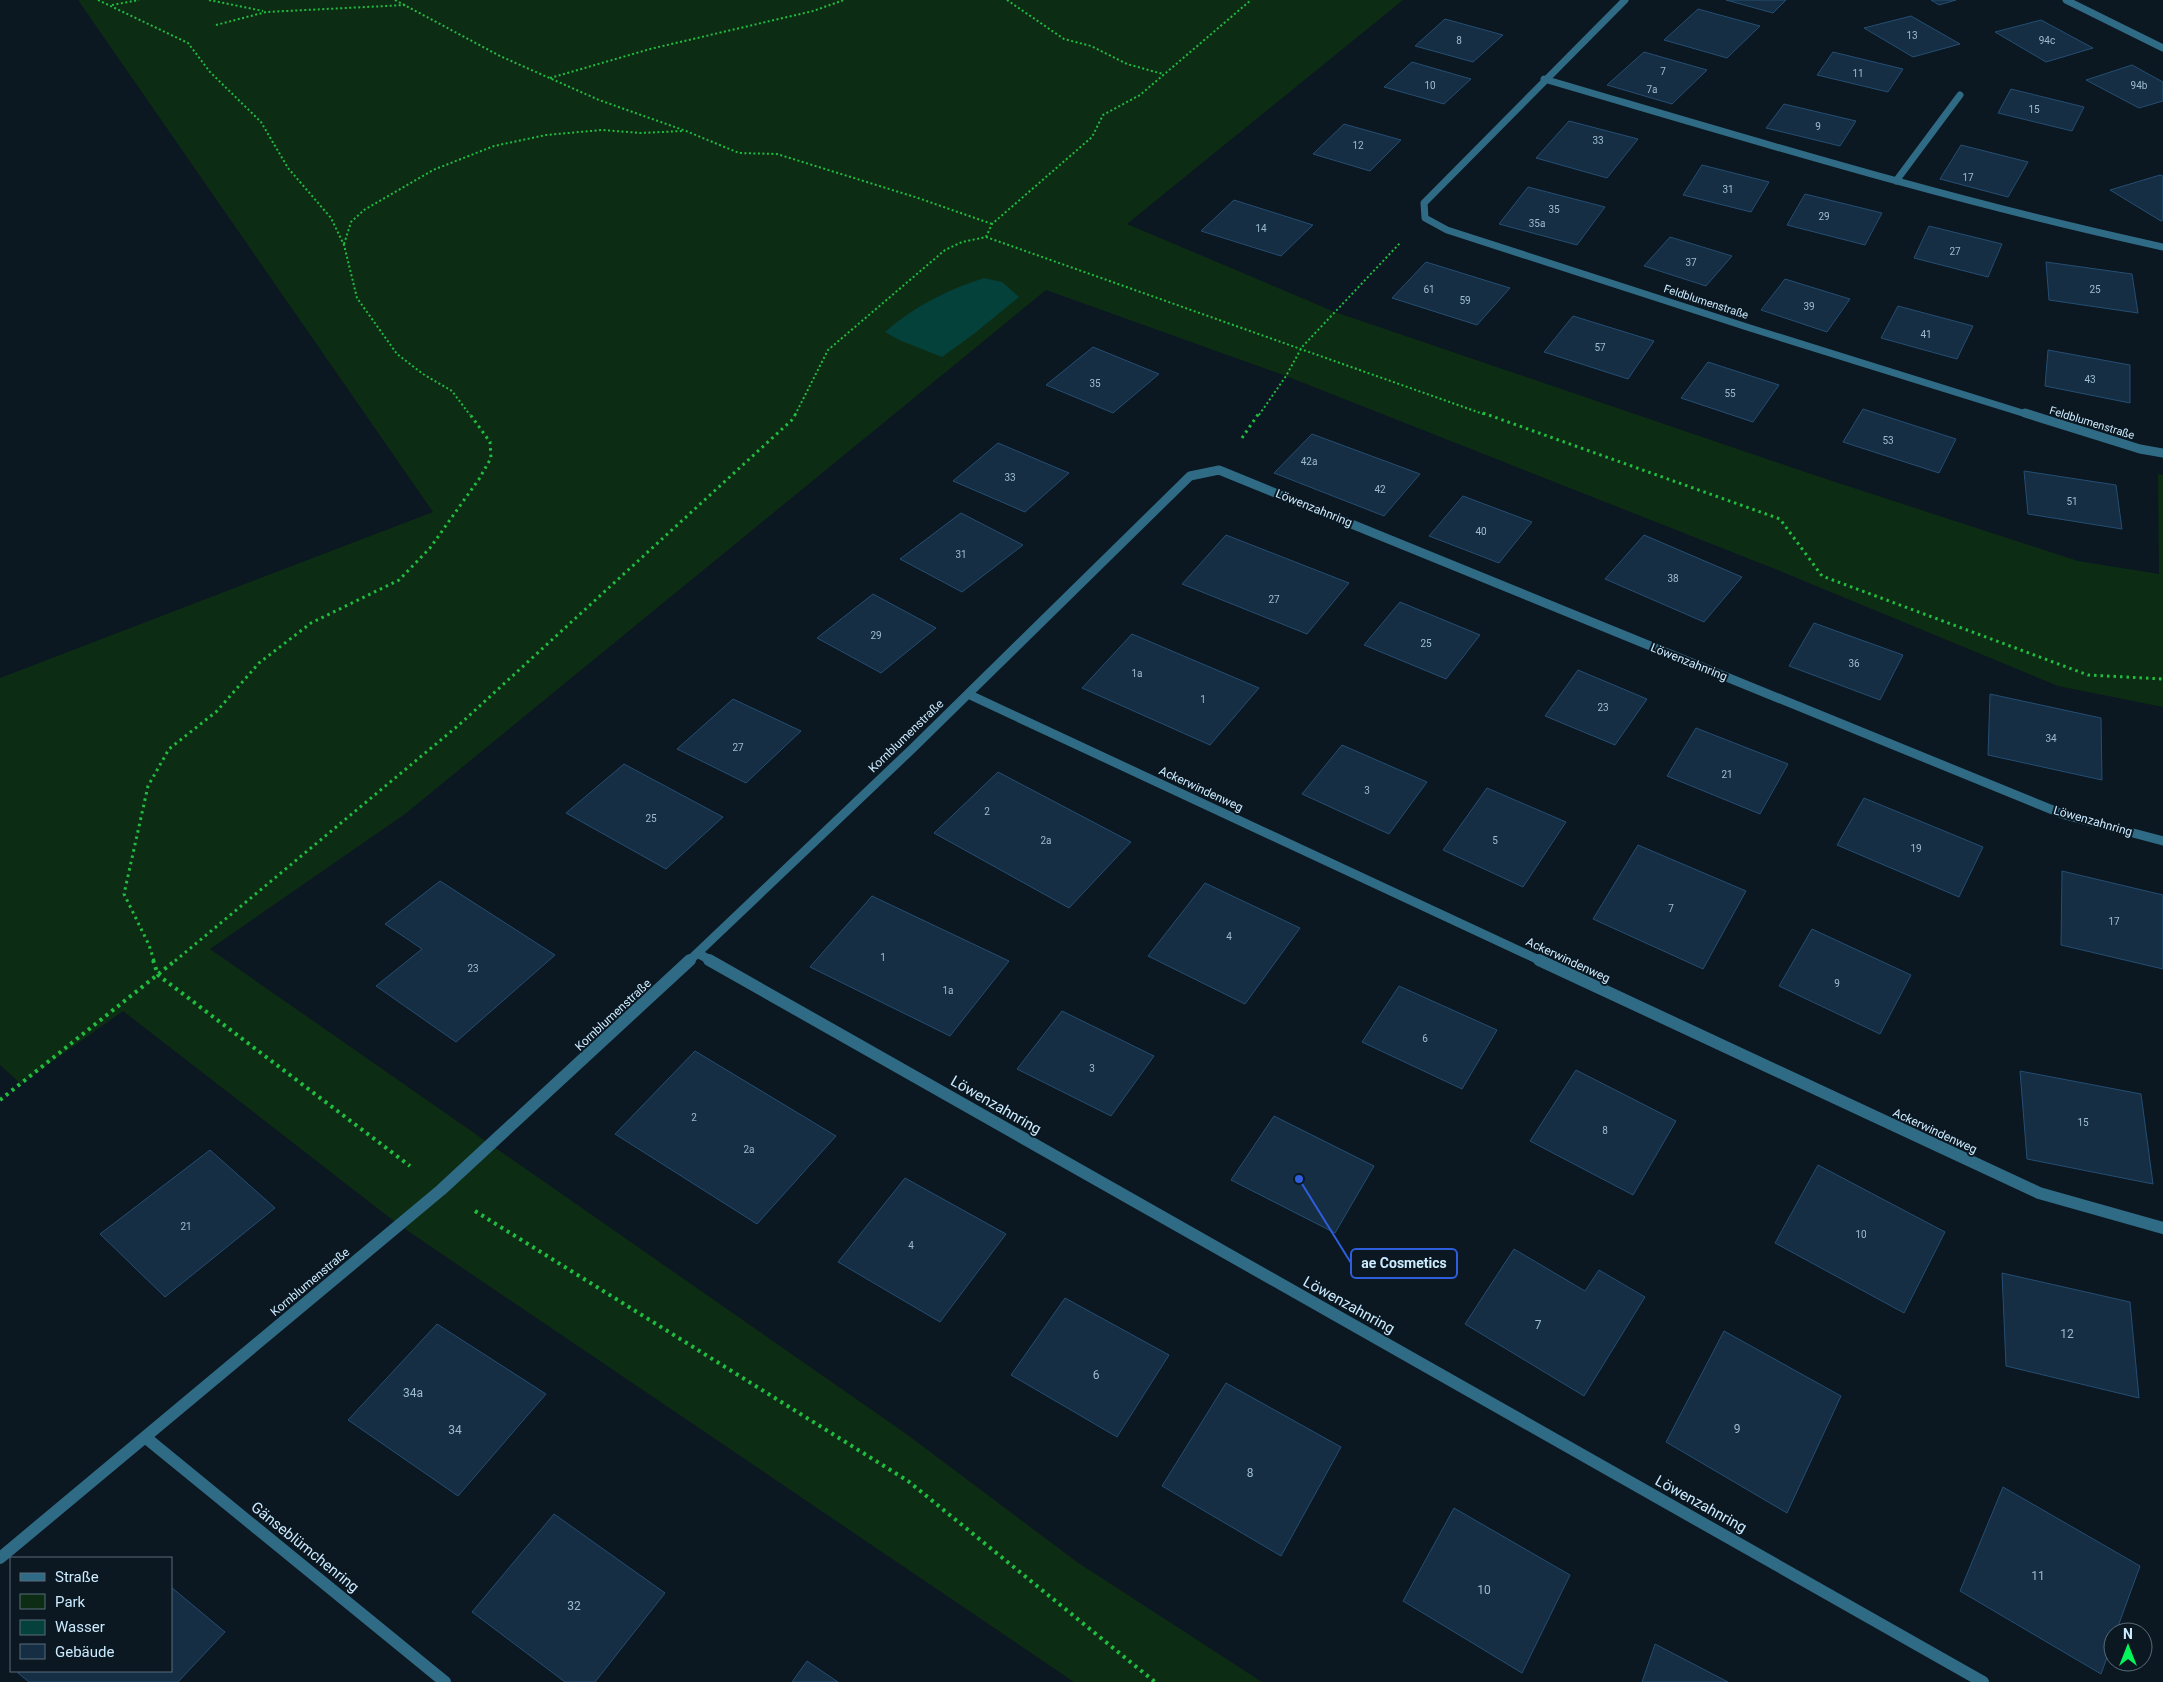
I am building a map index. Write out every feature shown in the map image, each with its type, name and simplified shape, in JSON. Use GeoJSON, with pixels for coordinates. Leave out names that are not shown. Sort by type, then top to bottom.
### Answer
{"type":"FeatureCollection","features":[{"type":"Feature","properties":{"kind":"street"},"geometry":{"type":"LineString","coordinates":[[1425,218],[1424,203],[1544,79],[1625,0]]}},
{"type":"Feature","properties":{"kind":"street"},"geometry":{"type":"LineString","coordinates":[[2066,0],[2163,48]]}},
{"type":"Feature","properties":{"kind":"street"},"geometry":{"type":"LineString","coordinates":[[1544,79],[1896,181],[2072,229],[2163,247]]}},
{"type":"Feature","properties":{"kind":"street"},"geometry":{"type":"LineString","coordinates":[[1896,181],[1960,95]]}},
{"type":"Feature","properties":{"kind":"street","name":"Feldblumenstraße"},"geometry":{"type":"LineString","coordinates":[[1425,218],[1447,230],[1750,328],[2140,449],[2163,452]]}},
{"type":"Feature","properties":{"kind":"street","name":"Kornblumenstraße"},"geometry":{"type":"LineString","coordinates":[[0,1558],[441,1190],[698,954],[970,695],[1190,476],[1219,470]]}},
{"type":"Feature","properties":{"kind":"street","name":"Löwenzahnring"},"geometry":{"type":"LineString","coordinates":[[1219,470],[2066,815],[2163,841]]}},
{"type":"Feature","properties":{"kind":"street","name":"Ackerwindenweg"},"geometry":{"type":"LineString","coordinates":[[970,695],[2039,1193],[2163,1228]]}},
{"type":"Feature","properties":{"kind":"street","name":"Löwenzahnring"},"geometry":{"type":"LineString","coordinates":[[698,954],[1984,1682]]}},
{"type":"Feature","properties":{"kind":"street","name":"Gänseblümchenring"},"geometry":{"type":"LineString","coordinates":[[145,1437],[445,1682]]}},
{"type":"Feature","properties":{"kind":"path"},"geometry":{"type":"LineString","coordinates":[[98,0],[144,24],[188,42],[210,72],[261,122],[288,168],[331,218],[344,245],[357,298],[397,354],[452,392],[490,442],[491,458],[479,479],[430,548],[399,580],[311,623],[259,663],[217,711],[169,749],[148,786],[124,894],[149,944],[158,975],[441,1190],[908,1481],[1155,1682]]}},
{"type":"Feature","properties":{"kind":"path"},"geometry":{"type":"LineString","coordinates":[[110,5],[139,0]]}},
{"type":"Feature","properties":{"kind":"path"},"geometry":{"type":"LineString","coordinates":[[209,0],[266,12]]}},
{"type":"Feature","properties":{"kind":"path"},"geometry":{"type":"LineString","coordinates":[[395,0],[500,56],[599,100],[686,131],[739,153],[777,154],[918,198],[992,224]]}},
{"type":"Feature","properties":{"kind":"path"},"geometry":{"type":"LineString","coordinates":[[550,78],[650,49],[813,11],[844,0]]}},
{"type":"Feature","properties":{"kind":"path"},"geometry":{"type":"LineString","coordinates":[[1007,0],[1064,39],[1091,46],[1127,64],[1163,75]]}},
{"type":"Feature","properties":{"kind":"path"},"geometry":{"type":"LineString","coordinates":[[986,237],[992,224],[1092,137],[1103,115],[1140,95],[1251,0]]}},
{"type":"Feature","properties":{"kind":"path"},"geometry":{"type":"LineString","coordinates":[[216,25],[266,12],[406,6]]}},
{"type":"Feature","properties":{"kind":"path"},"geometry":{"type":"LineString","coordinates":[[344,245],[351,222],[364,210],[433,170],[494,146],[546,135],[602,130],[642,133],[686,131]]}},
{"type":"Feature","properties":{"kind":"path"},"geometry":{"type":"LineString","coordinates":[[1219,470],[1286,376],[1302,348],[1425,218]]}},
{"type":"Feature","properties":{"kind":"path"},"geometry":{"type":"LineString","coordinates":[[0,1100],[158,975],[460,724],[793,420],[828,350],[945,250],[962,242],[986,237],[1780,519],[1822,576],[2088,675],[2163,679]]}},
{"type":"Feature","properties":{"kind":"green space"},"geometry":{"type":"Polygon","coordinates":[[[78,0],[1403,0],[1127,224],[1335,312],[1820,477],[2078,561],[2159,574],[2158,474],[2163,475],[2163,707],[2058,686],[1775,569],[1286,376],[1046,290],[405,814],[210,949],[905,1433],[1077,1562],[1262,1682],[1074,1682],[399,1225],[123,1011],[21,1084],[0,1065],[0,678],[433,512],[78,0]]]}},
{"type":"Feature","properties":{"kind":"water"},"geometry":{"type":"Polygon","coordinates":[[[984,278],[1002,282],[1019,297],[942,357],[899,340],[885,332],[919,307],[984,278]]]}},
{"type":"Feature","properties":{"kind":"building"},"geometry":{"type":"Polygon","coordinates":[[[1726,0],[1786,0],[1773,13],[1726,0]]]}},
{"type":"Feature","properties":{"kind":"building"},"geometry":{"type":"Polygon","coordinates":[[[1931,0],[1956,0],[1939,5],[1931,0]]]}},
{"type":"Feature","properties":{"kind":"building"},"geometry":{"type":"Polygon","coordinates":[[[1698,9],[1760,26],[1727,58],[1664,40],[1698,9]]]}},
{"type":"Feature","properties":{"kind":"building"},"geometry":{"type":"Polygon","coordinates":[[[1911,16],[1960,44],[1913,57],[1864,28],[1911,16]]]}},
{"type":"Feature","properties":{"kind":"building"},"geometry":{"type":"Polygon","coordinates":[[[1445,19],[1503,35],[1473,62],[1415,46],[1445,19]]]}},
{"type":"Feature","properties":{"kind":"building"},"geometry":{"type":"Polygon","coordinates":[[[2041,20],[2093,48],[2046,62],[1995,32],[2041,20]]]}},
{"type":"Feature","properties":{"kind":"building"},"geometry":{"type":"Polygon","coordinates":[[[1644,52],[1707,70],[1672,104],[1607,85],[1644,52]]]}},
{"type":"Feature","properties":{"kind":"building"},"geometry":{"type":"Polygon","coordinates":[[[1833,52],[1903,69],[1888,92],[1817,75],[1833,52]]]}},
{"type":"Feature","properties":{"kind":"building"},"geometry":{"type":"Polygon","coordinates":[[[1412,62],[1471,79],[1444,104],[1384,87],[1412,62]]]}},
{"type":"Feature","properties":{"kind":"building"},"geometry":{"type":"Polygon","coordinates":[[[2132,65],[2163,82],[2163,101],[2139,108],[2086,80],[2132,65]]]}},
{"type":"Feature","properties":{"kind":"building"},"geometry":{"type":"Polygon","coordinates":[[[2011,89],[2084,107],[2072,131],[1998,113],[2011,89]]]}},
{"type":"Feature","properties":{"kind":"building"},"geometry":{"type":"Polygon","coordinates":[[[1784,104],[1856,121],[1840,146],[1766,128],[1784,104]]]}},
{"type":"Feature","properties":{"kind":"building"},"geometry":{"type":"Polygon","coordinates":[[[1569,121],[1638,139],[1607,178],[1536,158],[1569,121]]]}},
{"type":"Feature","properties":{"kind":"building"},"geometry":{"type":"Polygon","coordinates":[[[1344,124],[1401,140],[1370,171],[1313,154],[1344,124]]]}},
{"type":"Feature","properties":{"kind":"building"},"geometry":{"type":"Polygon","coordinates":[[[1961,145],[2028,162],[2008,197],[1940,179],[1961,145]]]}},
{"type":"Feature","properties":{"kind":"building"},"geometry":{"type":"Polygon","coordinates":[[[1702,165],[1769,182],[1751,212],[1683,195],[1702,165]]]}},
{"type":"Feature","properties":{"kind":"building"},"geometry":{"type":"Polygon","coordinates":[[[2160,175],[2163,176],[2163,220],[2161,221],[2110,190],[2160,175]]]}},
{"type":"Feature","properties":{"kind":"building"},"geometry":{"type":"Polygon","coordinates":[[[1528,187],[1605,207],[1577,245],[1499,224],[1528,187]]]}},
{"type":"Feature","properties":{"kind":"building"},"geometry":{"type":"Polygon","coordinates":[[[1805,194],[1882,213],[1865,245],[1787,225],[1805,194]]]}},
{"type":"Feature","properties":{"kind":"building"},"geometry":{"type":"Polygon","coordinates":[[[1234,200],[1313,225],[1281,256],[1201,231],[1234,200]]]}},
{"type":"Feature","properties":{"kind":"building"},"geometry":{"type":"Polygon","coordinates":[[[1929,226],[2002,244],[1988,277],[1914,258],[1929,226]]]}},
{"type":"Feature","properties":{"kind":"building"},"geometry":{"type":"Polygon","coordinates":[[[1670,237],[1732,256],[1706,286],[1644,266],[1670,237]]]}},
{"type":"Feature","properties":{"kind":"building"},"geometry":{"type":"Polygon","coordinates":[[[1426,262],[1510,288],[1477,325],[1392,298],[1426,262]]]}},
{"type":"Feature","properties":{"kind":"building"},"geometry":{"type":"Polygon","coordinates":[[[2046,262],[2132,274],[2138,313],[2049,300],[2046,262]]]}},
{"type":"Feature","properties":{"kind":"building"},"geometry":{"type":"Polygon","coordinates":[[[1785,279],[1850,299],[1827,332],[1761,310],[1785,279]]]}},
{"type":"Feature","properties":{"kind":"building"},"geometry":{"type":"Polygon","coordinates":[[[1898,306],[1973,326],[1957,359],[1881,338],[1898,306]]]}},
{"type":"Feature","properties":{"kind":"building"},"geometry":{"type":"Polygon","coordinates":[[[1573,316],[1654,341],[1628,379],[1544,352],[1573,316]]]}},
{"type":"Feature","properties":{"kind":"building"},"geometry":{"type":"Polygon","coordinates":[[[1093,347],[1159,374],[1113,413],[1046,385],[1093,347]]]}},
{"type":"Feature","properties":{"kind":"building"},"geometry":{"type":"Polygon","coordinates":[[[2048,350],[2130,365],[2130,403],[2045,386],[2048,350]]]}},
{"type":"Feature","properties":{"kind":"building"},"geometry":{"type":"Polygon","coordinates":[[[1708,362],[1779,385],[1753,422],[1681,398],[1708,362]]]}},
{"type":"Feature","properties":{"kind":"building"},"geometry":{"type":"Polygon","coordinates":[[[1863,409],[1956,439],[1939,473],[1843,442],[1863,409]]]}},
{"type":"Feature","properties":{"kind":"building"},"geometry":{"type":"Polygon","coordinates":[[[1312,434],[1420,474],[1384,516],[1274,473],[1312,434]]]}},
{"type":"Feature","properties":{"kind":"building"},"geometry":{"type":"Polygon","coordinates":[[[998,443],[1069,473],[1025,512],[953,481],[998,443]]]}},
{"type":"Feature","properties":{"kind":"building"},"geometry":{"type":"Polygon","coordinates":[[[2024,471],[2116,485],[2122,529],[2028,514],[2024,471]]]}},
{"type":"Feature","properties":{"kind":"building"},"geometry":{"type":"Polygon","coordinates":[[[1463,496],[1532,522],[1499,563],[1429,536],[1463,496]]]}},
{"type":"Feature","properties":{"kind":"building"},"geometry":{"type":"Polygon","coordinates":[[[961,513],[1023,545],[962,592],[900,559],[961,513]]]}},
{"type":"Feature","properties":{"kind":"building"},"geometry":{"type":"Polygon","coordinates":[[[1226,535],[1349,583],[1307,634],[1182,584],[1226,535]]]}},
{"type":"Feature","properties":{"kind":"building"},"geometry":{"type":"Polygon","coordinates":[[[1644,535],[1742,577],[1704,622],[1605,579],[1644,535]]]}},
{"type":"Feature","properties":{"kind":"building"},"geometry":{"type":"Polygon","coordinates":[[[873,594],[936,628],[881,673],[817,638],[873,594]]]}},
{"type":"Feature","properties":{"kind":"building"},"geometry":{"type":"Polygon","coordinates":[[[1400,602],[1480,635],[1446,679],[1364,645],[1400,602]]]}},
{"type":"Feature","properties":{"kind":"building"},"geometry":{"type":"Polygon","coordinates":[[[1814,623],[1903,655],[1880,700],[1789,666],[1814,623]]]}},
{"type":"Feature","properties":{"kind":"building"},"geometry":{"type":"Polygon","coordinates":[[[1132,634],[1259,688],[1210,745],[1082,688],[1132,634]]]}},
{"type":"Feature","properties":{"kind":"building"},"geometry":{"type":"Polygon","coordinates":[[[1578,670],[1647,699],[1615,745],[1545,716],[1578,670]]]}},
{"type":"Feature","properties":{"kind":"building"},"geometry":{"type":"Polygon","coordinates":[[[1990,694],[2101,718],[2102,780],[1988,755],[1990,694]]]}},
{"type":"Feature","properties":{"kind":"building"},"geometry":{"type":"Polygon","coordinates":[[[733,699],[801,731],[746,783],[677,749],[733,699]]]}},
{"type":"Feature","properties":{"kind":"building"},"geometry":{"type":"Polygon","coordinates":[[[1696,728],[1788,764],[1760,814],[1667,776],[1696,728]]]}},
{"type":"Feature","properties":{"kind":"building"},"geometry":{"type":"Polygon","coordinates":[[[1342,745],[1427,782],[1389,834],[1302,794],[1342,745]]]}},
{"type":"Feature","properties":{"kind":"building"},"geometry":{"type":"Polygon","coordinates":[[[624,764],[723,817],[666,869],[566,813],[624,764]]]}},
{"type":"Feature","properties":{"kind":"building"},"geometry":{"type":"Polygon","coordinates":[[[998,772],[1131,842],[1069,908],[934,833],[998,772]]]}},
{"type":"Feature","properties":{"kind":"building"},"geometry":{"type":"Polygon","coordinates":[[[1487,788],[1566,822],[1523,887],[1443,850],[1487,788]]]}},
{"type":"Feature","properties":{"kind":"building"},"geometry":{"type":"Polygon","coordinates":[[[1864,798],[1983,847],[1959,897],[1837,845],[1864,798]]]}},
{"type":"Feature","properties":{"kind":"building"},"geometry":{"type":"Polygon","coordinates":[[[1638,845],[1746,891],[1703,969],[1593,919],[1638,845]]]}},
{"type":"Feature","properties":{"kind":"building"},"geometry":{"type":"Polygon","coordinates":[[[2062,871],[2163,895],[2163,969],[2061,945],[2062,871]]]}},
{"type":"Feature","properties":{"kind":"building"},"geometry":{"type":"Polygon","coordinates":[[[440,881],[555,955],[456,1042],[376,986],[422,949],[385,924],[440,881]]]}},
{"type":"Feature","properties":{"kind":"building"},"geometry":{"type":"Polygon","coordinates":[[[1205,883],[1300,928],[1245,1004],[1148,956],[1205,883]]]}},
{"type":"Feature","properties":{"kind":"building"},"geometry":{"type":"Polygon","coordinates":[[[872,896],[1009,961],[950,1036],[810,967],[872,896]]]}},
{"type":"Feature","properties":{"kind":"building"},"geometry":{"type":"Polygon","coordinates":[[[1812,929],[1911,975],[1880,1034],[1779,986],[1812,929]]]}},
{"type":"Feature","properties":{"kind":"building"},"geometry":{"type":"Polygon","coordinates":[[[1399,986],[1497,1030],[1462,1089],[1362,1042],[1399,986]]]}},
{"type":"Feature","properties":{"kind":"building"},"geometry":{"type":"Polygon","coordinates":[[[1062,1011],[1154,1056],[1111,1116],[1017,1069],[1062,1011]]]}},
{"type":"Feature","properties":{"kind":"building"},"geometry":{"type":"Polygon","coordinates":[[[695,1051],[836,1136],[757,1224],[615,1134],[695,1051]]]}},
{"type":"Feature","properties":{"kind":"building"},"geometry":{"type":"Polygon","coordinates":[[[1576,1070],[1676,1121],[1633,1195],[1530,1141],[1576,1070]]]}},
{"type":"Feature","properties":{"kind":"building"},"geometry":{"type":"Polygon","coordinates":[[[2020,1071],[2141,1094],[2153,1184],[2027,1159],[2020,1071]]]}},
{"type":"Feature","properties":{"kind":"building"},"geometry":{"type":"Polygon","coordinates":[[[1274,1116],[1374,1166],[1335,1233],[1231,1180],[1274,1116]]]}},
{"type":"Feature","properties":{"kind":"building"},"geometry":{"type":"Polygon","coordinates":[[[210,1150],[275,1208],[165,1297],[100,1234],[210,1150]]]}},
{"type":"Feature","properties":{"kind":"building"},"geometry":{"type":"Polygon","coordinates":[[[1818,1165],[1945,1232],[1904,1313],[1775,1243],[1818,1165]]]}},
{"type":"Feature","properties":{"kind":"building"},"geometry":{"type":"Polygon","coordinates":[[[905,1178],[1006,1234],[940,1322],[838,1262],[905,1178]]]}},
{"type":"Feature","properties":{"kind":"building"},"geometry":{"type":"Polygon","coordinates":[[[1514,1249],[1585,1291],[1599,1270],[1645,1297],[1584,1396],[1465,1324],[1514,1249]]]}},
{"type":"Feature","properties":{"kind":"building"},"geometry":{"type":"Polygon","coordinates":[[[2002,1273],[2130,1302],[2139,1398],[2006,1366],[2002,1273]]]}},
{"type":"Feature","properties":{"kind":"building"},"geometry":{"type":"Polygon","coordinates":[[[1065,1298],[1169,1355],[1117,1437],[1011,1375],[1065,1298]]]}},
{"type":"Feature","properties":{"kind":"building"},"geometry":{"type":"Polygon","coordinates":[[[437,1324],[546,1394],[458,1496],[348,1420],[437,1324]]]}},
{"type":"Feature","properties":{"kind":"building"},"geometry":{"type":"Polygon","coordinates":[[[1724,1331],[1841,1396],[1787,1513],[1666,1442],[1724,1331]]]}},
{"type":"Feature","properties":{"kind":"building"},"geometry":{"type":"Polygon","coordinates":[[[1226,1383],[1341,1447],[1281,1556],[1162,1486],[1226,1383]]]}},
{"type":"Feature","properties":{"kind":"building"},"geometry":{"type":"Polygon","coordinates":[[[2003,1487],[2140,1566],[2120,1622],[2103,1622],[2103,1668],[2101,1674],[1960,1591],[2003,1487]]]}},
{"type":"Feature","properties":{"kind":"building"},"geometry":{"type":"Polygon","coordinates":[[[1454,1508],[1570,1575],[1522,1673],[1403,1601],[1454,1508]]]}},
{"type":"Feature","properties":{"kind":"building"},"geometry":{"type":"Polygon","coordinates":[[[554,1514],[665,1593],[595,1682],[565,1682],[472,1612],[554,1514]]]}},
{"type":"Feature","properties":{"kind":"building"},"geometry":{"type":"Polygon","coordinates":[[[172,1588],[225,1632],[178,1682],[29,1682],[18,1673],[172,1672],[172,1588]]]}},
{"type":"Feature","properties":{"kind":"building"},"geometry":{"type":"Polygon","coordinates":[[[1655,1644],[1728,1682],[1642,1682],[1655,1644]]]}},
{"type":"Feature","properties":{"kind":"building"},"geometry":{"type":"Polygon","coordinates":[[[807,1661],[838,1682],[792,1682],[807,1661]]]}},
{"type":"Feature","properties":{"kind":"place","name":"ae Cosmetics"},"geometry":{"type":"Point","coordinates":[1299,1179]}}]}
